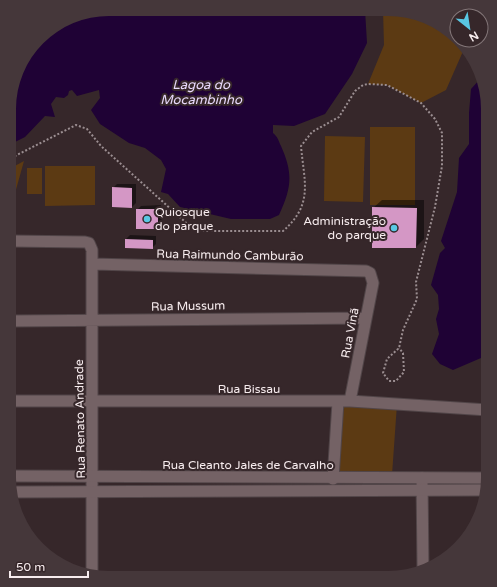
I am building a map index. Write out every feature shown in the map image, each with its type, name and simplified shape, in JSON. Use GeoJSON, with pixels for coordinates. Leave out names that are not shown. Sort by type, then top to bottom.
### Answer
{"type":"FeatureCollection","features":[{"type":"Feature","properties":{"kind":"street","name":"Rua Renato Andrade"},"geometry":{"type":"LineString","coordinates":[[16,241],[85,242],[91,246],[93,264],[92,400],[94,492],[92,569]]}},
{"type":"Feature","properties":{"kind":"street","name":"Rua Raimundo Camburão"},"geometry":{"type":"LineString","coordinates":[[93,264],[366,271]]}},
{"type":"Feature","properties":{"kind":"street","name":"Rua Vinã"},"geometry":{"type":"LineString","coordinates":[[350,401],[373,283],[372,276],[366,271]]}},
{"type":"Feature","properties":{"kind":"street","name":"Rua Mussum"},"geometry":{"type":"LineString","coordinates":[[16,321],[366,318]]}},
{"type":"Feature","properties":{"kind":"street","name":"Rua Bissau"},"geometry":{"type":"LineString","coordinates":[[16,400],[350,401],[481,410]]}},
{"type":"Feature","properties":{"kind":"street"},"geometry":{"type":"LineString","coordinates":[[333,478],[338,402]]}},
{"type":"Feature","properties":{"kind":"street","name":"Rua Cleanto Jales de Carvalho"},"geometry":{"type":"LineString","coordinates":[[16,476],[481,478]]}},
{"type":"Feature","properties":{"kind":"street"},"geometry":{"type":"LineString","coordinates":[[422,478],[423,564]]}},
{"type":"Feature","properties":{"kind":"street"},"geometry":{"type":"LineString","coordinates":[[17,492],[480,490]]}},
{"type":"Feature","properties":{"kind":"path"},"geometry":{"type":"LineString","coordinates":[[16,155],[76,125],[80,125],[87,129],[101,146],[193,229],[200,231],[283,231],[293,222],[303,204],[306,190],[301,146],[312,132],[339,117],[355,91],[363,85],[387,85],[402,92],[421,103],[434,119],[442,133],[442,166],[435,207],[416,282],[417,299],[404,330],[399,348],[387,359],[383,374],[389,381],[396,380],[404,372],[403,353],[399,348]]}},
{"type":"Feature","properties":{"kind":"shaded area"},"geometry":{"type":"Polygon","coordinates":[[[383,16],[412,19],[424,23],[449,39],[449,48],[458,48],[462,53],[446,90],[421,103],[387,85],[368,84],[384,45],[383,16]]]}},
{"type":"Feature","properties":{"kind":"shaded area"},"geometry":{"type":"Polygon","coordinates":[[[370,127],[415,127],[415,205],[370,205],[370,127]]]}},
{"type":"Feature","properties":{"kind":"shaded area"},"geometry":{"type":"Polygon","coordinates":[[[325,136],[365,137],[363,202],[324,201],[325,136]]]}},
{"type":"Feature","properties":{"kind":"shaded area"},"geometry":{"type":"Polygon","coordinates":[[[24,161],[16,190],[16,165],[24,161]]]}},
{"type":"Feature","properties":{"kind":"shaded area"},"geometry":{"type":"Polygon","coordinates":[[[45,166],[95,166],[95,205],[45,206],[45,166]]]}},
{"type":"Feature","properties":{"kind":"shaded area"},"geometry":{"type":"Polygon","coordinates":[[[27,168],[42,168],[42,194],[27,194],[27,168]]]}},
{"type":"Feature","properties":{"kind":"shaded area"},"geometry":{"type":"Polygon","coordinates":[[[338,402],[397,404],[392,475],[333,479],[338,402]]]}},
{"type":"Feature","properties":{"kind":"water","name":"Lagoa do Mocambinho"},"geometry":{"type":"Polygon","coordinates":[[[109,16],[365,16],[367,43],[352,74],[325,114],[294,126],[273,125],[273,133],[278,139],[288,164],[289,188],[279,215],[270,219],[231,219],[180,207],[168,194],[161,192],[166,169],[161,160],[145,148],[129,143],[100,124],[91,110],[100,98],[99,90],[77,96],[72,90],[69,91],[68,95],[64,98],[56,97],[51,104],[55,117],[45,116],[25,137],[16,142],[16,109],[21,79],[28,62],[35,52],[52,35],[62,28],[79,21],[109,16]]]}},
{"type":"Feature","properties":{"kind":"water"},"geometry":{"type":"Polygon","coordinates":[[[477,82],[481,109],[481,358],[453,370],[440,364],[432,354],[439,334],[436,319],[439,309],[438,295],[431,285],[440,253],[445,248],[441,241],[457,192],[459,158],[469,144],[471,89],[477,82]]]}},
{"type":"Feature","properties":{"kind":"building","name":"Quiosque do parque"},"geometry":{"type":"Polygon","coordinates":[[[112,187],[132,188],[132,208],[112,207],[112,187]]]}},
{"type":"Feature","properties":{"kind":"building","name":"Administração do parque"},"geometry":{"type":"Polygon","coordinates":[[[372,207],[417,208],[416,248],[372,248],[372,207]]]}},
{"type":"Feature","properties":{"kind":"building","name":"Quiosque do parque"},"geometry":{"type":"Polygon","coordinates":[[[136,209],[158,209],[158,229],[136,229],[136,209]]]}},
{"type":"Feature","properties":{"kind":"building"},"geometry":{"type":"Polygon","coordinates":[[[125,239],[153,240],[153,249],[125,248],[125,239]]]}},
{"type":"Feature","properties":{"kind":"place","name":"Quiosque do parque"},"geometry":{"type":"Point","coordinates":[147,219]}},
{"type":"Feature","properties":{"kind":"place","name":"Administração do parque"},"geometry":{"type":"Point","coordinates":[394,228]}}]}
